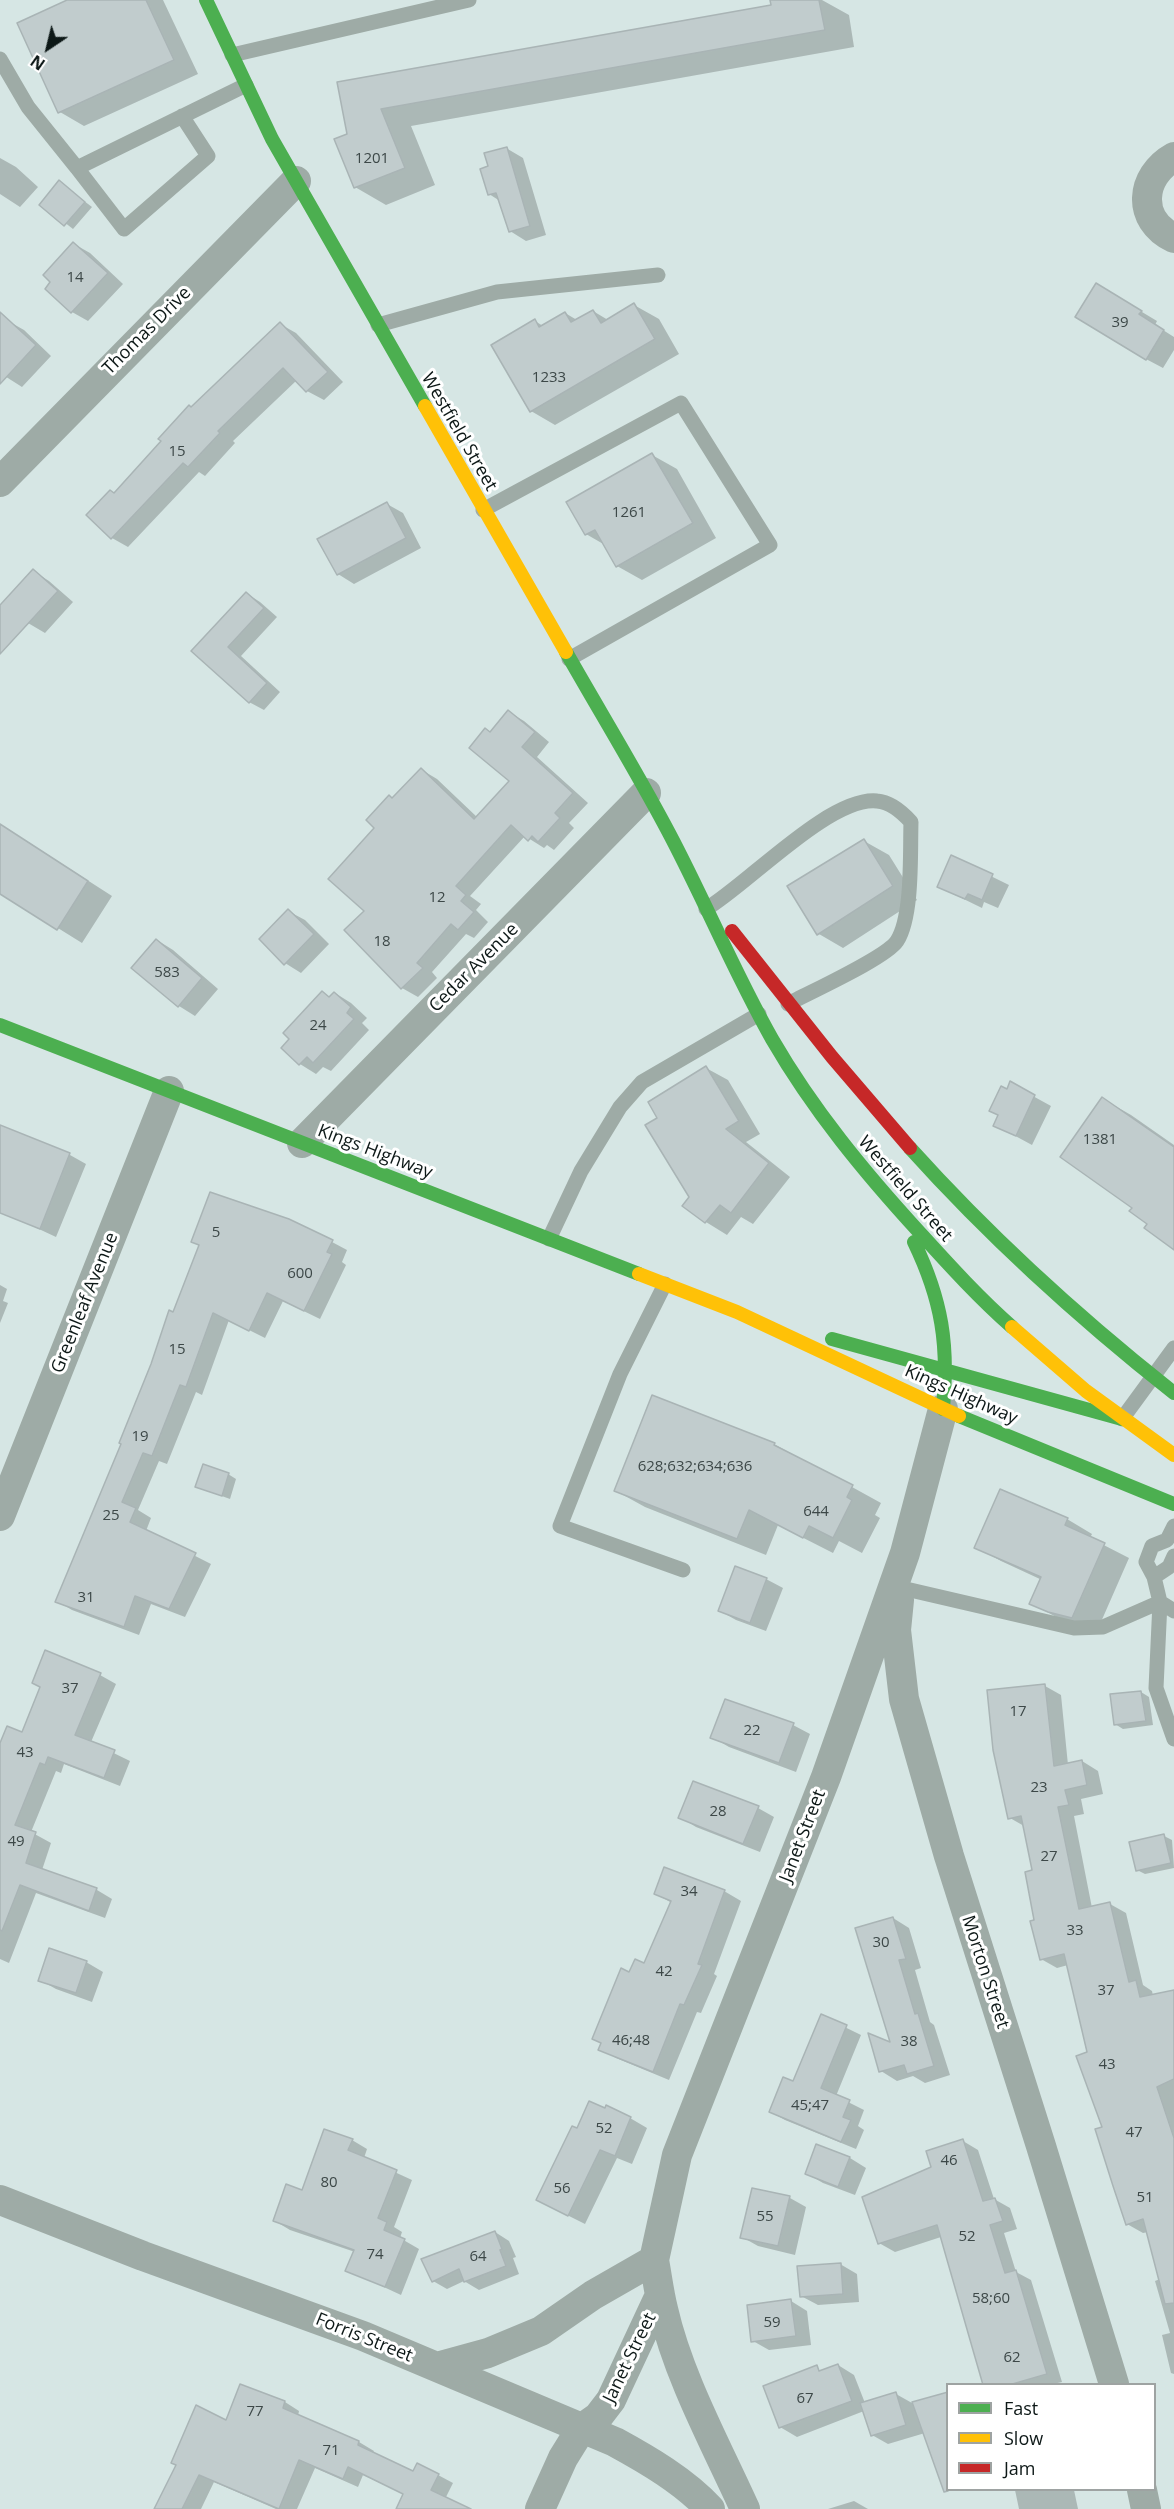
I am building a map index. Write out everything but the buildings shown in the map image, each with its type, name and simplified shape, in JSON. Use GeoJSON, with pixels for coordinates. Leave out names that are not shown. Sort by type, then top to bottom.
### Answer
{"type":"FeatureCollection","features":[{"type":"Feature","properties":{"kind":"main road","name":"Westfield Street"},"geometry":{"type":"LineString","coordinates":[[206,0],[272,139],[709,907],[897,1136],[974,1219],[1048,1291],[1174,1393]]}},
{"type":"Feature","properties":{"kind":"main road","name":"Westfield Street"},"geometry":{"type":"LineString","coordinates":[[709,907],[736,973],[773,1041],[851,1155],[980,1299],[1050,1362],[1122,1419],[1174,1455]]}},
{"type":"Feature","properties":{"kind":"main road","name":"Kings Highway"},"geometry":{"type":"LineString","coordinates":[[0,1025],[737,1312],[943,1409],[1174,1504]]}},
{"type":"Feature","properties":{"kind":"main road"},"geometry":{"type":"LineString","coordinates":[[897,1208],[937,1295],[944,1324],[946,1371],[943,1409]]}},
{"type":"Feature","properties":{"kind":"main road","name":"Kings Highway"},"geometry":{"type":"LineString","coordinates":[[737,1312],[1122,1419]]}},
{"type":"Feature","properties":{"kind":"street"},"geometry":{"type":"LineString","coordinates":[[1174,157],[1152,176],[1147,197],[1148,211],[1155,224],[1174,238]]}},
{"type":"Feature","properties":{"kind":"street","name":"Thomas Drive"},"geometry":{"type":"LineString","coordinates":[[0,482],[296,181]]}},
{"type":"Feature","properties":{"kind":"street","name":"Cedar Avenue"},"geometry":{"type":"LineString","coordinates":[[302,1143],[646,793]]}},
{"type":"Feature","properties":{"kind":"street","name":"Greenleaf Avenue"},"geometry":{"type":"LineString","coordinates":[[0,1516],[170,1091]]}},
{"type":"Feature","properties":{"kind":"street","name":"Janet Street"},"geometry":{"type":"LineString","coordinates":[[745,2509],[686,2377],[663,2310],[654,2260],[677,2155],[826,1777],[897,1587],[943,1409]]}},
{"type":"Feature","properties":{"kind":"street","name":"Morton Street"},"geometry":{"type":"LineString","coordinates":[[897,1587],[896,1630],[904,1699],[949,1856],[1113,2383]]}},
{"type":"Feature","properties":{"kind":"street","name":"Forris Street"},"geometry":{"type":"LineString","coordinates":[[0,2200],[143,2256],[363,2336],[615,2442],[643,2457],[690,2490],[710,2509]]}},
{"type":"Feature","properties":{"kind":"street"},"geometry":{"type":"LineString","coordinates":[[437,2367],[488,2353],[541,2331],[593,2295],[654,2260]]}},
{"type":"Feature","properties":{"kind":"street","name":"Janet Street"},"geometry":{"type":"LineString","coordinates":[[540,2509],[563,2458],[581,2428],[598,2417],[611,2400],[660,2295]]}},
{"type":"Feature","properties":{"kind":"street"},"geometry":{"type":"LineString","coordinates":[[1142,2491],[1146,2509]]}},
{"type":"Feature","properties":{"kind":"lane"},"geometry":{"type":"LineString","coordinates":[[232,55],[402,8],[469,0]]}},
{"type":"Feature","properties":{"kind":"lane"},"geometry":{"type":"LineString","coordinates":[[0,58],[27,107],[124,229],[208,156],[182,116]]}},
{"type":"Feature","properties":{"kind":"lane"},"geometry":{"type":"LineString","coordinates":[[77,168],[246,85]]}},
{"type":"Feature","properties":{"kind":"lane"},"geometry":{"type":"LineString","coordinates":[[378,325],[497,292],[658,275]]}},
{"type":"Feature","properties":{"kind":"lane"},"geometry":{"type":"LineString","coordinates":[[483,510],[681,404],[770,545],[569,659]]}},
{"type":"Feature","properties":{"kind":"lane"},"geometry":{"type":"LineString","coordinates":[[709,907],[823,820],[857,802],[877,801],[899,808],[911,822],[907,915],[897,942],[880,956],[788,1004]]}},
{"type":"Feature","properties":{"kind":"lane"},"geometry":{"type":"LineString","coordinates":[[549,1239],[581,1171],[620,1107],[642,1082],[759,1014]]}},
{"type":"Feature","properties":{"kind":"lane"},"geometry":{"type":"LineString","coordinates":[[665,1284],[620,1374],[560,1526],[682,1570]]}},
{"type":"Feature","properties":{"kind":"lane"},"geometry":{"type":"LineString","coordinates":[[1122,1419],[1174,1348]]}},
{"type":"Feature","properties":{"kind":"lane"},"geometry":{"type":"LineString","coordinates":[[1154,1577],[1169,1567],[1174,1526]]}},
{"type":"Feature","properties":{"kind":"lane"},"geometry":{"type":"LineString","coordinates":[[1172,1550],[1152,1546],[1146,1562],[1154,1577],[1160,1602],[1156,1688],[1174,1739]]}},
{"type":"Feature","properties":{"kind":"lane"},"geometry":{"type":"LineString","coordinates":[[897,1587],[1074,1628],[1103,1627],[1160,1602]]}},
{"type":"Feature","properties":{"kind":"lane"},"geometry":{"type":"LineString","coordinates":[[1160,1602],[1174,1611]]}},
{"type":"Feature","properties":{"kind":"traffic: fast"},"geometry":{"type":"LineString","coordinates":[[206,0],[272,139],[425,406]]}},
{"type":"Feature","properties":{"kind":"traffic: fast"},"geometry":{"type":"LineString","coordinates":[[566,652],[657,810],[758,1014],[805,1091],[860,1164],[900,1210],[965,1282],[1012,1327]]}},
{"type":"Feature","properties":{"kind":"traffic: fast"},"geometry":{"type":"LineString","coordinates":[[0,1025],[639,1274]]}},
{"type":"Feature","properties":{"kind":"traffic: fast"},"geometry":{"type":"LineString","coordinates":[[910,1148],[972,1214],[1037,1276],[1104,1336],[1174,1393]]}},
{"type":"Feature","properties":{"kind":"traffic: fast"},"geometry":{"type":"LineString","coordinates":[[914,1242],[924,1263],[941,1323],[945,1364],[943,1409]]}},
{"type":"Feature","properties":{"kind":"traffic: fast"},"geometry":{"type":"LineString","coordinates":[[832,1339],[1122,1419]]}},
{"type":"Feature","properties":{"kind":"traffic: fast"},"geometry":{"type":"LineString","coordinates":[[959,1416],[1174,1504]]}},
{"type":"Feature","properties":{"kind":"traffic: slow"},"geometry":{"type":"LineString","coordinates":[[425,406],[566,652]]}},
{"type":"Feature","properties":{"kind":"traffic: slow"},"geometry":{"type":"LineString","coordinates":[[639,1274],[737,1312],[959,1416]]}},
{"type":"Feature","properties":{"kind":"traffic: slow"},"geometry":{"type":"LineString","coordinates":[[1012,1327],[1086,1391],[1174,1455]]}},
{"type":"Feature","properties":{"kind":"traffic: jam"},"geometry":{"type":"LineString","coordinates":[[732,931],[832,1057],[910,1148]]}}]}
